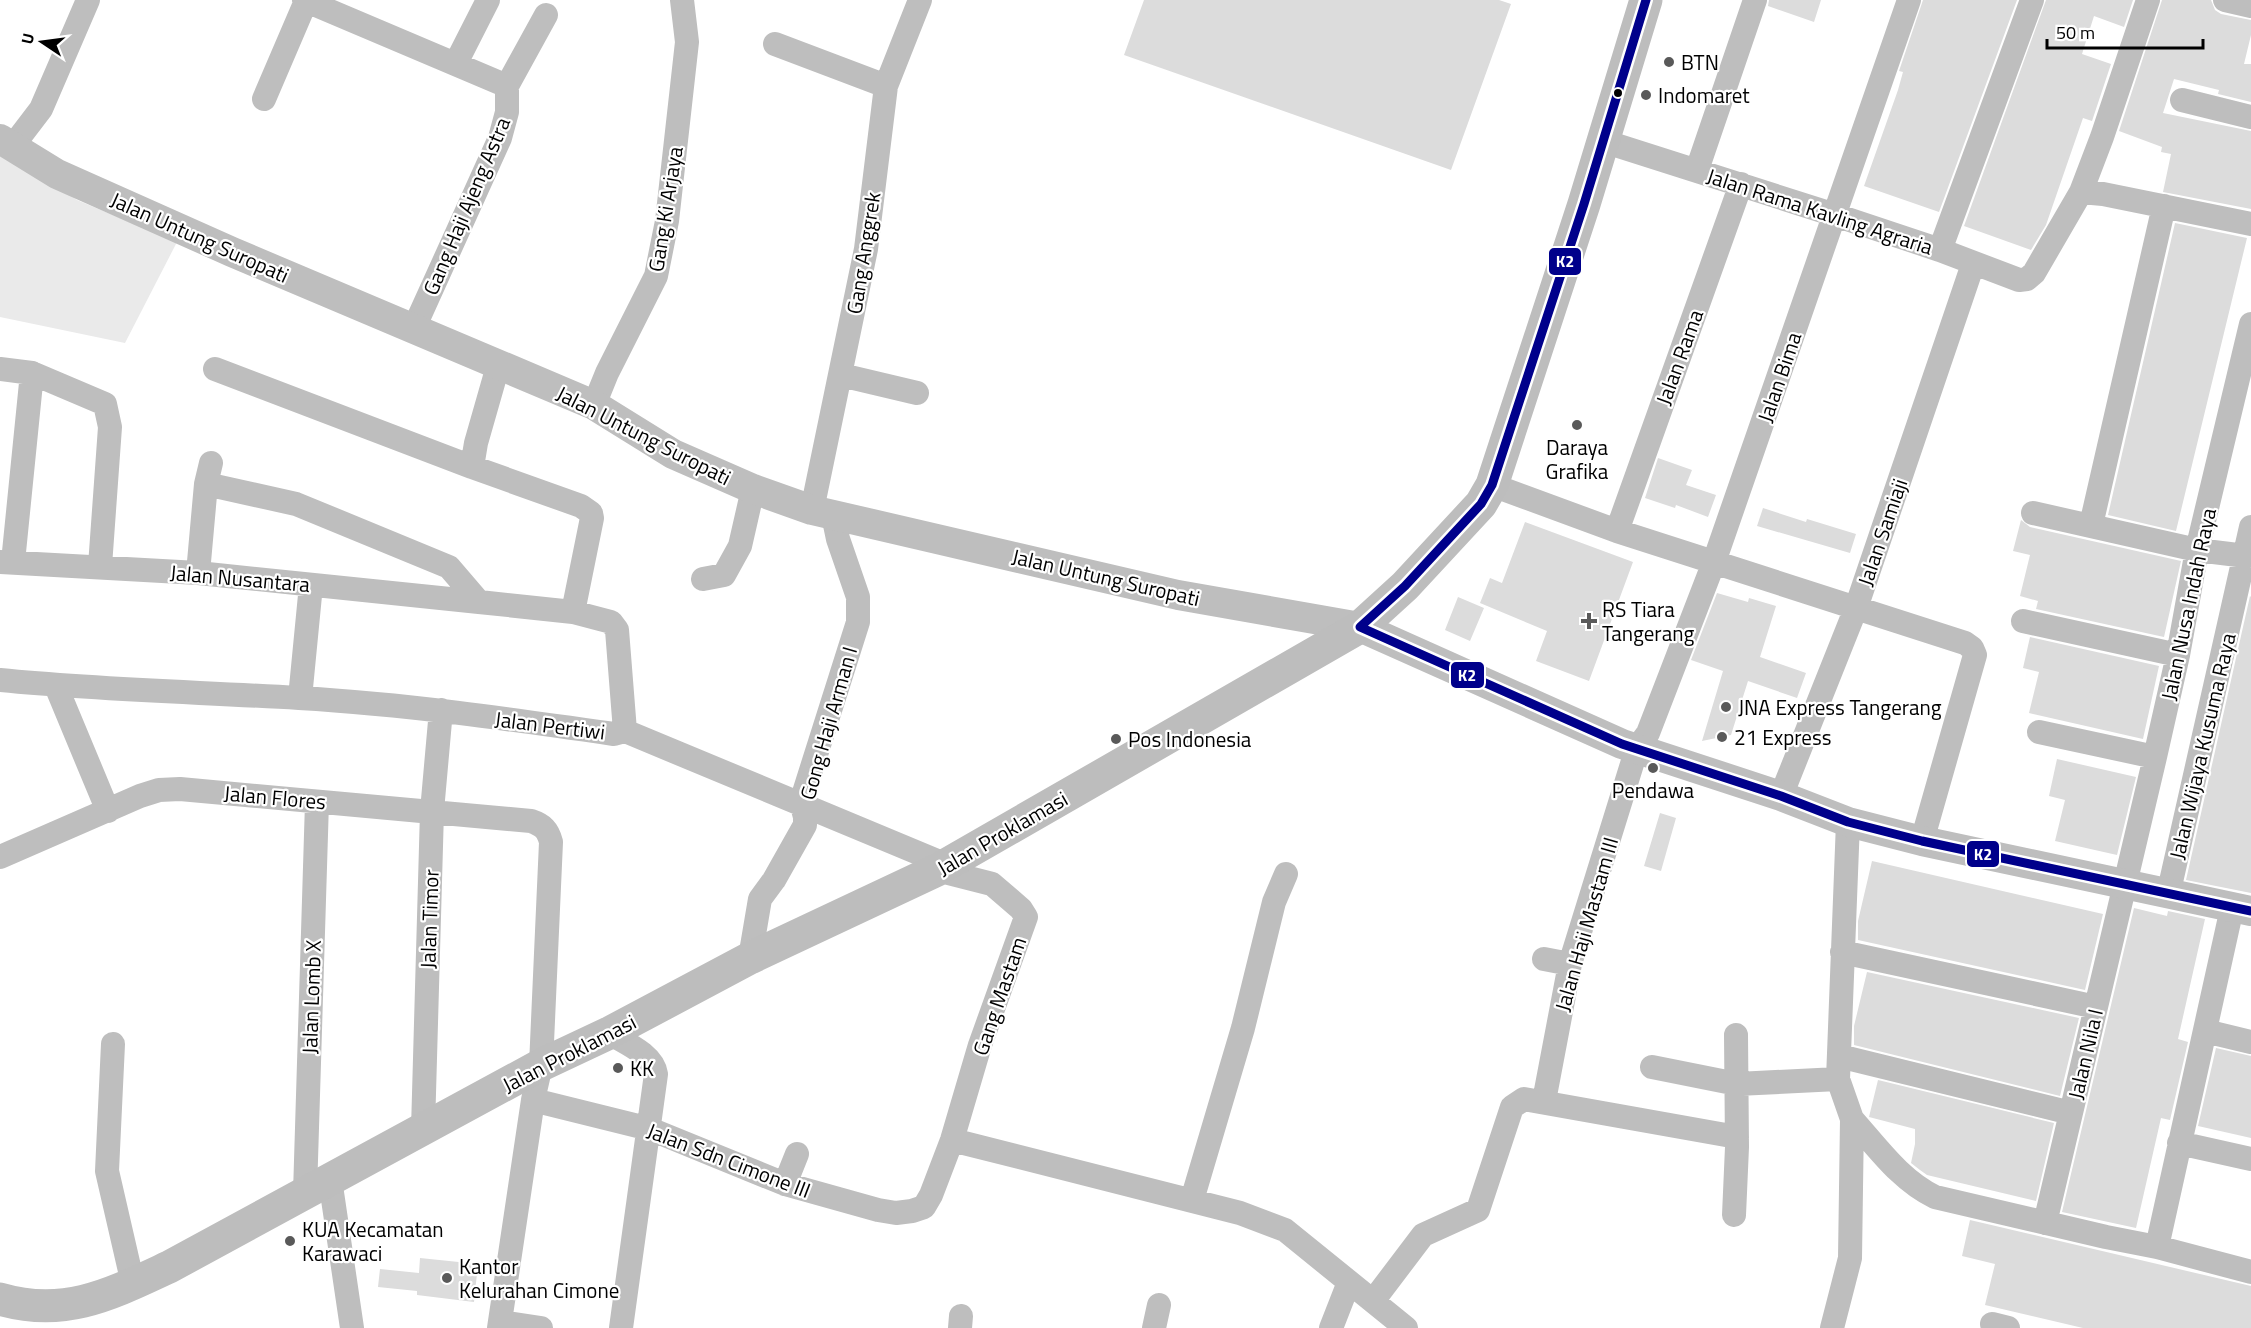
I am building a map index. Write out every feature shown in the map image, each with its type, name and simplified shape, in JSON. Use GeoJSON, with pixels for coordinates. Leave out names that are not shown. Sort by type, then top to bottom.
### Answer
{"type":"FeatureCollection","features":[{"type":"Feature","properties":{"kind":"main road","name":"Jalan Proklamasi"},"geometry":{"type":"LineString","coordinates":[[0,1299],[35,1307],[76,1305],[133,1284],[169,1267],[541,1065],[609,1034],[750,958],[942,868],[1360,627],[1405,586],[1481,504],[1492,485],[1646,0]]}},
{"type":"Feature","properties":{"kind":"street"},"geometry":{"type":"LineString","coordinates":[[6,143],[41,109],[88,0]]}},
{"type":"Feature","properties":{"kind":"street"},"geometry":{"type":"LineString","coordinates":[[264,99],[305,0],[356,10],[456,63],[507,86],[546,15]]}},
{"type":"Feature","properties":{"kind":"street"},"geometry":{"type":"LineString","coordinates":[[456,63],[488,0]]}},
{"type":"Feature","properties":{"kind":"street","name":"Gang Ki Arjaya"},"geometry":{"type":"LineString","coordinates":[[594,405],[607,373],[656,276],[667,221],[687,42],[682,0]]}},
{"type":"Feature","properties":{"kind":"street","name":"Gang Anggrek"},"geometry":{"type":"LineString","coordinates":[[822,512],[841,375],[866,249],[886,86],[920,0]]}},
{"type":"Feature","properties":{"kind":"street"},"geometry":{"type":"LineString","coordinates":[[1697,170],[1755,0]]}},
{"type":"Feature","properties":{"kind":"street","name":"Jalan Bima"},"geometry":{"type":"LineString","coordinates":[[1637,748],[1648,733],[1714,562],[1910,0]]}},
{"type":"Feature","properties":{"kind":"street"},"geometry":{"type":"LineString","coordinates":[[1940,250],[2032,0]]}},
{"type":"Feature","properties":{"kind":"street"},"geometry":{"type":"LineString","coordinates":[[2148,0],[2081,192],[2103,194],[2251,224]]}},
{"type":"Feature","properties":{"kind":"street"},"geometry":{"type":"LineString","coordinates":[[2225,0],[2251,6]]}},
{"type":"Feature","properties":{"kind":"street"},"geometry":{"type":"LineString","coordinates":[[775,44],[886,86]]}},
{"type":"Feature","properties":{"kind":"street","name":"Gang Haji Ajeng Astra"},"geometry":{"type":"LineString","coordinates":[[414,328],[502,131],[507,112],[507,86]]}},
{"type":"Feature","properties":{"kind":"street"},"geometry":{"type":"LineString","coordinates":[[2182,100],[2251,117]]}},
{"type":"Feature","properties":{"kind":"street","name":"Jalan Rama Kavling Agraria"},"geometry":{"type":"LineString","coordinates":[[1603,141],[1940,250],[2019,280],[2027,279],[2034,273],[2081,192]]}},
{"type":"Feature","properties":{"kind":"street","name":"Jalan Untung Suropati"},"geometry":{"type":"LineString","coordinates":[[6,143],[57,174],[232,252],[594,405],[673,454],[753,489],[822,512],[1178,595],[1360,627],[1637,748],[1781,795],[1848,822],[1922,841],[2242,910]]}},
{"type":"Feature","properties":{"kind":"street","name":"Jalan Rama"},"geometry":{"type":"LineString","coordinates":[[1617,531],[1741,184]]}},
{"type":"Feature","properties":{"kind":"street"},"geometry":{"type":"LineString","coordinates":[[2091,525],[2164,206]]}},
{"type":"Feature","properties":{"kind":"street","name":"Jalan Samiaji"},"geometry":{"type":"LineString","coordinates":[[1781,795],[1856,608],[1973,264]]}},
{"type":"Feature","properties":{"kind":"street","name":"Jalan Nusa Indah Raya"},"geometry":{"type":"LineString","coordinates":[[2123,885],[2178,655],[2218,552],[2251,324]]}},
{"type":"Feature","properties":{"kind":"street"},"geometry":{"type":"LineString","coordinates":[[472,467],[476,443],[498,366]]}},
{"type":"Feature","properties":{"kind":"street"},"geometry":{"type":"LineString","coordinates":[[0,369],[32,373],[105,404],[110,427],[100,566]]}},
{"type":"Feature","properties":{"kind":"street"},"geometry":{"type":"LineString","coordinates":[[215,369],[581,506],[591,513],[592,518],[573,612]]}},
{"type":"Feature","properties":{"kind":"street"},"geometry":{"type":"LineString","coordinates":[[6,562],[32,373]]}},
{"type":"Feature","properties":{"kind":"street"},"geometry":{"type":"LineString","coordinates":[[841,375],[917,393]]}},
{"type":"Feature","properties":{"kind":"street"},"geometry":{"type":"LineString","coordinates":[[198,573],[208,474],[296,504],[449,567],[478,602]]}},
{"type":"Feature","properties":{"kind":"street"},"geometry":{"type":"LineString","coordinates":[[1492,485],[1617,531],[1972,648],[1975,655],[1922,841]]}},
{"type":"Feature","properties":{"kind":"street"},"geometry":{"type":"LineString","coordinates":[[703,579],[724,575],[740,546],[753,489]]}},
{"type":"Feature","properties":{"kind":"street","name":"Gong Haji Arman I"},"geometry":{"type":"LineString","coordinates":[[750,958],[760,899],[805,825],[801,802],[858,622],[858,597],[838,539],[822,512]]}},
{"type":"Feature","properties":{"kind":"street"},"geometry":{"type":"LineString","coordinates":[[2033,513],[2218,552]]}},
{"type":"Feature","properties":{"kind":"street","name":"Jalan Wijaya Kusuma Raya"},"geometry":{"type":"LineString","coordinates":[[2168,895],[2245,583],[2218,552],[2251,527]]}},
{"type":"Feature","properties":{"kind":"street","name":"Jalan Nusantara"},"geometry":{"type":"LineString","coordinates":[[6,562],[198,573],[478,602]]}},
{"type":"Feature","properties":{"kind":"street"},"geometry":{"type":"LineString","coordinates":[[300,698],[311,585]]}},
{"type":"Feature","properties":{"kind":"street","name":"Jalan Pertiwi"},"geometry":{"type":"LineString","coordinates":[[0,680],[56,686],[300,698],[441,710],[614,734],[625,731],[617,630],[611,622],[573,612],[478,602]]}},
{"type":"Feature","properties":{"kind":"street"},"geometry":{"type":"LineString","coordinates":[[2023,621],[2178,655]]}},
{"type":"Feature","properties":{"kind":"street"},"geometry":{"type":"LineString","coordinates":[[56,686],[108,811]]}},
{"type":"Feature","properties":{"kind":"street","name":"Jalan Timor"},"geometry":{"type":"LineString","coordinates":[[423,1129],[432,811],[441,710]]}},
{"type":"Feature","properties":{"kind":"street"},"geometry":{"type":"LineString","coordinates":[[625,731],[801,802],[942,868]]}},
{"type":"Feature","properties":{"kind":"street"},"geometry":{"type":"LineString","coordinates":[[2039,732],[2155,757]]}},
{"type":"Feature","properties":{"kind":"street","name":"Jalan Haji Mastam III"},"geometry":{"type":"LineString","coordinates":[[1544,1101],[1570,964],[1637,748]]}},
{"type":"Feature","properties":{"kind":"street","name":"Jalan Flores"},"geometry":{"type":"LineString","coordinates":[[2,851],[159,790],[180,789],[432,811],[531,821],[540,824],[546,829],[551,842],[541,1065]]}},
{"type":"Feature","properties":{"kind":"street","name":"Jalan Lomb X"},"geometry":{"type":"LineString","coordinates":[[317,802],[318,1186],[351,1328]]}},
{"type":"Feature","properties":{"kind":"street"},"geometry":{"type":"LineString","coordinates":[[1832,1328],[1850,1258],[1852,1119],[1838,1067],[1848,822]]}},
{"type":"Feature","properties":{"kind":"street","name":"Gang Mastam"},"geometry":{"type":"LineString","coordinates":[[942,868],[992,884],[1021,909],[1026,917],[980,1046],[952,1140]]}},
{"type":"Feature","properties":{"kind":"street"},"geometry":{"type":"LineString","coordinates":[[1192,1200],[1243,1028],[1274,902],[1286,874]]}},
{"type":"Feature","properties":{"kind":"street","name":"Jalan Nila I"},"geometry":{"type":"LineString","coordinates":[[2045,1223],[2123,885]]}},
{"type":"Feature","properties":{"kind":"street"},"geometry":{"type":"LineString","coordinates":[[2157,1247],[2205,1031],[2242,910]]}},
{"type":"Feature","properties":{"kind":"street"},"geometry":{"type":"LineString","coordinates":[[1842,952],[2096,1008]]}},
{"type":"Feature","properties":{"kind":"street"},"geometry":{"type":"LineString","coordinates":[[1544,959],[1570,964]]}},
{"type":"Feature","properties":{"kind":"street"},"geometry":{"type":"LineString","coordinates":[[2205,1031],[2251,1042]]}},
{"type":"Feature","properties":{"kind":"street"},"geometry":{"type":"LineString","coordinates":[[609,1034],[647,1057],[655,1065],[656,1074],[621,1328]]}},
{"type":"Feature","properties":{"kind":"street"},"geometry":{"type":"LineString","coordinates":[[1734,1215],[1737,1137],[1736,1035]]}},
{"type":"Feature","properties":{"kind":"street"},"geometry":{"type":"LineString","coordinates":[[113,1044],[107,1171],[133,1284]]}},
{"type":"Feature","properties":{"kind":"street"},"geometry":{"type":"LineString","coordinates":[[541,1065],[533,1100],[499,1325],[541,1328]]}},
{"type":"Feature","properties":{"kind":"street"},"geometry":{"type":"LineString","coordinates":[[1653,1067],[1737,1084],[1838,1067],[2071,1113]]}},
{"type":"Feature","properties":{"kind":"street"},"geometry":{"type":"LineString","coordinates":[[1373,1301],[1423,1235],[1478,1210],[1512,1107],[1524,1099],[1737,1137]]}},
{"type":"Feature","properties":{"kind":"street","name":"Jalan Sdn Cimone III"},"geometry":{"type":"LineString","coordinates":[[533,1100],[650,1129],[785,1184],[896,1213],[924,1207],[931,1195],[952,1140]]}},
{"type":"Feature","properties":{"kind":"street"},"geometry":{"type":"LineString","coordinates":[[1852,1119],[1896,1170],[1916,1188],[1935,1197],[2157,1247],[2251,1272]]}},
{"type":"Feature","properties":{"kind":"street"},"geometry":{"type":"LineString","coordinates":[[952,1140],[1192,1200],[1240,1213],[1285,1230],[1406,1328]]}},
{"type":"Feature","properties":{"kind":"street"},"geometry":{"type":"LineString","coordinates":[[2179,1143],[2251,1159]]}},
{"type":"Feature","properties":{"kind":"street"},"geometry":{"type":"LineString","coordinates":[[785,1184],[797,1154]]}},
{"type":"Feature","properties":{"kind":"street"},"geometry":{"type":"LineString","coordinates":[[1331,1328],[1349,1282]]}},
{"type":"Feature","properties":{"kind":"shaded area"},"geometry":{"type":"Polygon","coordinates":[[[0,151],[77,200],[177,242],[125,343],[0,317],[0,151]]]}},
{"type":"Feature","properties":{"kind":"building"},"geometry":{"type":"Polygon","coordinates":[[[1144,0],[1499,0],[1511,4],[1451,170],[1124,55],[1144,0]]]}},
{"type":"Feature","properties":{"kind":"building"},"geometry":{"type":"Polygon","coordinates":[[[1769,0],[1821,0],[1814,22],[1768,6],[1769,0]]]}},
{"type":"Feature","properties":{"kind":"building"},"geometry":{"type":"Polygon","coordinates":[[[1923,0],[2017,0],[1939,212],[1864,186],[1898,90],[1903,72],[1899,71],[1923,0]]]}},
{"type":"Feature","properties":{"kind":"building"},"geometry":{"type":"Polygon","coordinates":[[[2046,0],[2133,0],[2124,27],[2094,16],[2082,54],[2111,64],[2092,121],[2083,118],[2046,225],[2031,250],[1964,226],[2046,0]]]}},
{"type":"Feature","properties":{"kind":"building"},"geometry":{"type":"Polygon","coordinates":[[[2162,0],[2211,0],[2215,10],[2221,14],[2251,20],[2251,35],[2244,64],[2251,64],[2251,102],[2218,94],[2219,90],[2174,79],[2163,113],[2251,131],[2251,209],[2163,192],[2171,154],[2161,152],[2162,147],[2119,131],[2162,0]]]}},
{"type":"Feature","properties":{"kind":"building"},"geometry":{"type":"Polygon","coordinates":[[[2175,223],[2247,238],[2176,531],[2108,515],[2175,223]]]}},
{"type":"Feature","properties":{"kind":"building"},"geometry":{"type":"Polygon","coordinates":[[[1658,458],[1692,470],[1686,485],[1716,495],[1708,517],[1676,505],[1675,508],[1645,498],[1658,458]]]}},
{"type":"Feature","properties":{"kind":"building"},"geometry":{"type":"Polygon","coordinates":[[[1763,508],[1806,522],[1807,519],[1856,534],[1850,553],[1757,526],[1763,508]]]}},
{"type":"Feature","properties":{"kind":"building"},"geometry":{"type":"Polygon","coordinates":[[[2021,520],[2030,527],[2181,561],[2164,637],[2036,609],[2038,601],[2020,596],[2030,555],[2013,551],[2021,520]]]}},
{"type":"Feature","properties":{"kind":"building"},"geometry":{"type":"Polygon","coordinates":[[[1525,522],[1633,562],[1589,681],[1536,661],[1547,631],[1480,603],[1490,578],[1502,583],[1525,522]]]}},
{"type":"Feature","properties":{"kind":"building"},"geometry":{"type":"Polygon","coordinates":[[[1717,593],[1748,602],[1749,598],[1776,606],[1760,657],[1806,673],[1797,698],[1748,681],[1731,735],[1702,741],[1723,671],[1691,660],[1717,593]]]}},
{"type":"Feature","properties":{"kind":"building"},"geometry":{"type":"Polygon","coordinates":[[[1458,597],[1484,608],[1470,641],[1445,630],[1458,597]]]}},
{"type":"Feature","properties":{"kind":"building"},"geometry":{"type":"Polygon","coordinates":[[[2251,597],[2251,893],[2186,880],[2251,597]]]}},
{"type":"Feature","properties":{"kind":"building"},"geometry":{"type":"Polygon","coordinates":[[[2030,637],[2159,666],[2143,739],[2029,713],[2039,672],[2023,668],[2030,637]]]}},
{"type":"Feature","properties":{"kind":"building"},"geometry":{"type":"Polygon","coordinates":[[[2057,759],[2136,777],[2117,855],[2055,841],[2065,800],[2049,796],[2057,759]]]}},
{"type":"Feature","properties":{"kind":"building"},"geometry":{"type":"Polygon","coordinates":[[[1660,813],[1676,818],[1661,871],[1644,866],[1660,813]]]}},
{"type":"Feature","properties":{"kind":"building"},"geometry":{"type":"Polygon","coordinates":[[[1872,861],[2103,914],[2085,990],[1858,940],[1858,921],[1872,861]]]}},
{"type":"Feature","properties":{"kind":"building"},"geometry":{"type":"Polygon","coordinates":[[[2134,908],[2167,916],[2168,911],[2205,919],[2178,1039],[2188,1042],[2170,1120],[2161,1118],[2136,1228],[2062,1212],[2134,908]]]}},
{"type":"Feature","properties":{"kind":"building"},"geometry":{"type":"Polygon","coordinates":[[[1867,972],[2079,1018],[2060,1096],[1854,1045],[1854,1026],[1867,972]]]}},
{"type":"Feature","properties":{"kind":"building"},"geometry":{"type":"Polygon","coordinates":[[[2216,1048],[2251,1056],[2251,1138],[2198,1126],[2216,1048]]]}},
{"type":"Feature","properties":{"kind":"building"},"geometry":{"type":"Polygon","coordinates":[[[1878,1080],[2054,1123],[2036,1201],[1927,1175],[1920,1170],[1911,1163],[1915,1129],[1869,1117],[1878,1080]]]}},
{"type":"Feature","properties":{"kind":"building"},"geometry":{"type":"Polygon","coordinates":[[[1970,1220],[2251,1286],[2251,1328],[2083,1328],[1985,1305],[1995,1264],[1962,1256],[1970,1220]]]}},
{"type":"Feature","properties":{"kind":"building"},"geometry":{"type":"Polygon","coordinates":[[[420,1258],[478,1264],[474,1302],[417,1295],[417,1291],[378,1287],[380,1269],[419,1273],[420,1258]]]}},
{"type":"Feature","properties":{"kind":"transit line","name":"K2"},"geometry":{"type":"LineString","coordinates":[[1646,0],[1584,204],[1492,485],[1481,504],[1405,586],[1360,627],[1622,744],[1781,796],[1848,822],[1922,841],[2251,911]]}},
{"type":"Feature","properties":{"kind":"place","name":"BTN"},"geometry":{"type":"Point","coordinates":[1669,62]}},
{"type":"Feature","properties":{"kind":"place","name":"Indomaret"},"geometry":{"type":"Point","coordinates":[1646,95]}},
{"type":"Feature","properties":{"kind":"place","name":"Daraya Grafika"},"geometry":{"type":"Point","coordinates":[1577,425]}},
{"type":"Feature","properties":{"kind":"place","name":"RS Tiara Tangerang"},"geometry":{"type":"Point","coordinates":[1589,621]}},
{"type":"Feature","properties":{"kind":"place","name":"JNA Express Tangerang"},"geometry":{"type":"Point","coordinates":[1726,707]}},
{"type":"Feature","properties":{"kind":"place","name":"21 Express"},"geometry":{"type":"Point","coordinates":[1722,737]}},
{"type":"Feature","properties":{"kind":"place","name":"Pos Indonesia"},"geometry":{"type":"Point","coordinates":[1116,739]}},
{"type":"Feature","properties":{"kind":"place","name":"Pendawa"},"geometry":{"type":"Point","coordinates":[1653,768]}},
{"type":"Feature","properties":{"kind":"place","name":"KK"},"geometry":{"type":"Point","coordinates":[618,1068]}},
{"type":"Feature","properties":{"kind":"place","name":"KUA Kecamatan Karawaci"},"geometry":{"type":"Point","coordinates":[290,1241]}},
{"type":"Feature","properties":{"kind":"place","name":"Kantor Kelurahan Cimone"},"geometry":{"type":"Point","coordinates":[447,1278]}}]}
